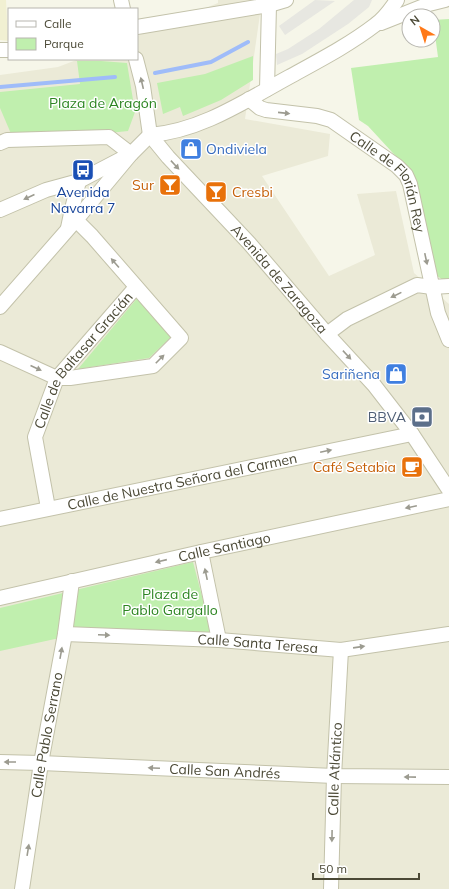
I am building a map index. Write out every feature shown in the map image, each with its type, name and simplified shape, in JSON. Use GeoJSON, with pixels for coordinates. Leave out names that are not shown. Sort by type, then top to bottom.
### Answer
{"type":"FeatureCollection","features":[{"type":"Feature","properties":{"kind":"street"},"geometry":{"type":"LineString","coordinates":[[138,27],[269,5],[286,0]]}},
{"type":"Feature","properties":{"kind":"street"},"geometry":{"type":"LineString","coordinates":[[376,25],[388,13],[397,0]]}},
{"type":"Feature","properties":{"kind":"street"},"geometry":{"type":"LineString","coordinates":[[0,307],[131,154],[150,135],[172,133],[219,115],[330,54],[376,25],[408,12],[445,0]]}},
{"type":"Feature","properties":{"kind":"street"},"geometry":{"type":"LineString","coordinates":[[268,89],[269,5]]}},
{"type":"Feature","properties":{"kind":"street"},"geometry":{"type":"LineString","coordinates":[[136,60],[143,86],[150,135]]}},
{"type":"Feature","properties":{"kind":"street","name":"Calle de Florián Rey"},"geometry":{"type":"LineString","coordinates":[[249,99],[260,108],[266,110],[317,116],[332,120],[402,170],[410,184],[438,313],[449,340]]}},
{"type":"Feature","properties":{"kind":"street","name":"Avenida de Zaragoza"},"geometry":{"type":"LineString","coordinates":[[150,135],[168,157],[249,243],[327,334],[374,385],[444,473],[449,490]]}},
{"type":"Feature","properties":{"kind":"street"},"geometry":{"type":"LineString","coordinates":[[0,143],[7,140],[109,137],[131,154]]}},
{"type":"Feature","properties":{"kind":"street"},"geometry":{"type":"LineString","coordinates":[[0,210],[46,190],[83,179],[131,154]]}},
{"type":"Feature","properties":{"kind":"street"},"geometry":{"type":"LineString","coordinates":[[83,179],[94,182],[100,191]]}},
{"type":"Feature","properties":{"kind":"street"},"geometry":{"type":"LineString","coordinates":[[72,224],[72,209],[83,179]]}},
{"type":"Feature","properties":{"kind":"street"},"geometry":{"type":"LineString","coordinates":[[0,352],[57,378],[70,378],[153,366],[181,338],[92,236],[72,224]]}},
{"type":"Feature","properties":{"kind":"street"},"geometry":{"type":"LineString","coordinates":[[327,334],[347,319],[417,285],[432,287],[449,286]]}},
{"type":"Feature","properties":{"kind":"street","name":"Calle de Baltasar Gracián"},"geometry":{"type":"LineString","coordinates":[[48,508],[35,437],[57,378],[136,287]]}},
{"type":"Feature","properties":{"kind":"street","name":"Calle de Nuestra Señora del Carmen"},"geometry":{"type":"LineString","coordinates":[[0,519],[412,434]]}},
{"type":"Feature","properties":{"kind":"street","name":"Calle Santiago"},"geometry":{"type":"LineString","coordinates":[[0,598],[201,552],[449,499]]}},
{"type":"Feature","properties":{"kind":"street"},"geometry":{"type":"LineString","coordinates":[[201,552],[219,640]]}},
{"type":"Feature","properties":{"kind":"street","name":"Calle Pablo Serrano"},"geometry":{"type":"LineString","coordinates":[[22,889],[41,762],[65,634],[72,581]]}},
{"type":"Feature","properties":{"kind":"street","name":"Calle Santa Teresa"},"geometry":{"type":"LineString","coordinates":[[65,634],[219,640],[341,650],[449,634]]}},
{"type":"Feature","properties":{"kind":"street","name":"Calle Atlántico"},"geometry":{"type":"LineString","coordinates":[[331,889],[334,776],[341,650]]}},
{"type":"Feature","properties":{"kind":"street","name":"Calle San Andrés"},"geometry":{"type":"LineString","coordinates":[[0,762],[41,762],[334,776],[449,777]]}},
{"type":"Feature","properties":{"kind":"shaded area"},"geometry":{"type":"Polygon","coordinates":[[[0,0],[6,0],[8,41],[0,40],[0,0]]]}},
{"type":"Feature","properties":{"kind":"shaded area"},"geometry":{"type":"Polygon","coordinates":[[[218,0],[262,0],[245,119],[330,134],[328,156],[262,176],[329,276],[375,255],[357,194],[396,191],[414,273],[449,304],[449,889],[0,889],[0,75],[58,67],[76,60],[138,60],[138,36],[218,3],[218,0]]]}},
{"type":"Feature","properties":{"kind":"shaded area"},"geometry":{"type":"Polygon","coordinates":[[[315,0],[335,1],[285,35],[279,26],[315,0]]]}},
{"type":"Feature","properties":{"kind":"shaded area"},"geometry":{"type":"Polygon","coordinates":[[[354,0],[372,0],[369,7],[348,24],[302,54],[277,65],[276,54],[288,49],[319,29],[354,0]]]}},
{"type":"Feature","properties":{"kind":"green space"},"geometry":{"type":"Polygon","coordinates":[[[449,19],[449,282],[437,276],[414,176],[368,126],[359,120],[351,68],[438,57],[437,48],[441,48],[441,20],[449,19]]]}},
{"type":"Feature","properties":{"kind":"green space"},"geometry":{"type":"Polygon","coordinates":[[[253,56],[253,80],[221,100],[183,116],[180,107],[163,114],[157,83],[205,74],[253,56]]]}},
{"type":"Feature","properties":{"kind":"green space","name":"Plaza de Aragón"},"geometry":{"type":"Polygon","coordinates":[[[77,61],[127,63],[135,112],[128,131],[12,136],[0,108],[0,92],[80,84],[77,61]]]}},
{"type":"Feature","properties":{"kind":"green space"},"geometry":{"type":"Polygon","coordinates":[[[139,296],[174,334],[149,358],[78,369],[139,296]]]}},
{"type":"Feature","properties":{"kind":"green space","name":"Plaza de Pablo Gargallo"},"geometry":{"type":"Polygon","coordinates":[[[193,562],[212,634],[55,639],[0,651],[0,608],[193,562]]]}},
{"type":"Feature","properties":{"kind":"waterway"},"geometry":{"type":"LineString","coordinates":[[155,73],[211,62],[248,42]]}},
{"type":"Feature","properties":{"kind":"waterway"},"geometry":{"type":"LineString","coordinates":[[0,87],[115,77]]}},
{"type":"Feature","properties":{"kind":"place","name":"Ondiviela"},"geometry":{"type":"Point","coordinates":[191,149]}},
{"type":"Feature","properties":{"kind":"place","name":"Avenida Navarra 7"},"geometry":{"type":"Point","coordinates":[83,170]}},
{"type":"Feature","properties":{"kind":"place","name":"Sur"},"geometry":{"type":"Point","coordinates":[170,185]}},
{"type":"Feature","properties":{"kind":"place","name":"Cresbi"},"geometry":{"type":"Point","coordinates":[216,192]}},
{"type":"Feature","properties":{"kind":"place","name":"Sariñena"},"geometry":{"type":"Point","coordinates":[396,374]}},
{"type":"Feature","properties":{"kind":"place","name":"BBVA"},"geometry":{"type":"Point","coordinates":[422,417]}},
{"type":"Feature","properties":{"kind":"place","name":"Café Setabia"},"geometry":{"type":"Point","coordinates":[412,467]}}]}
